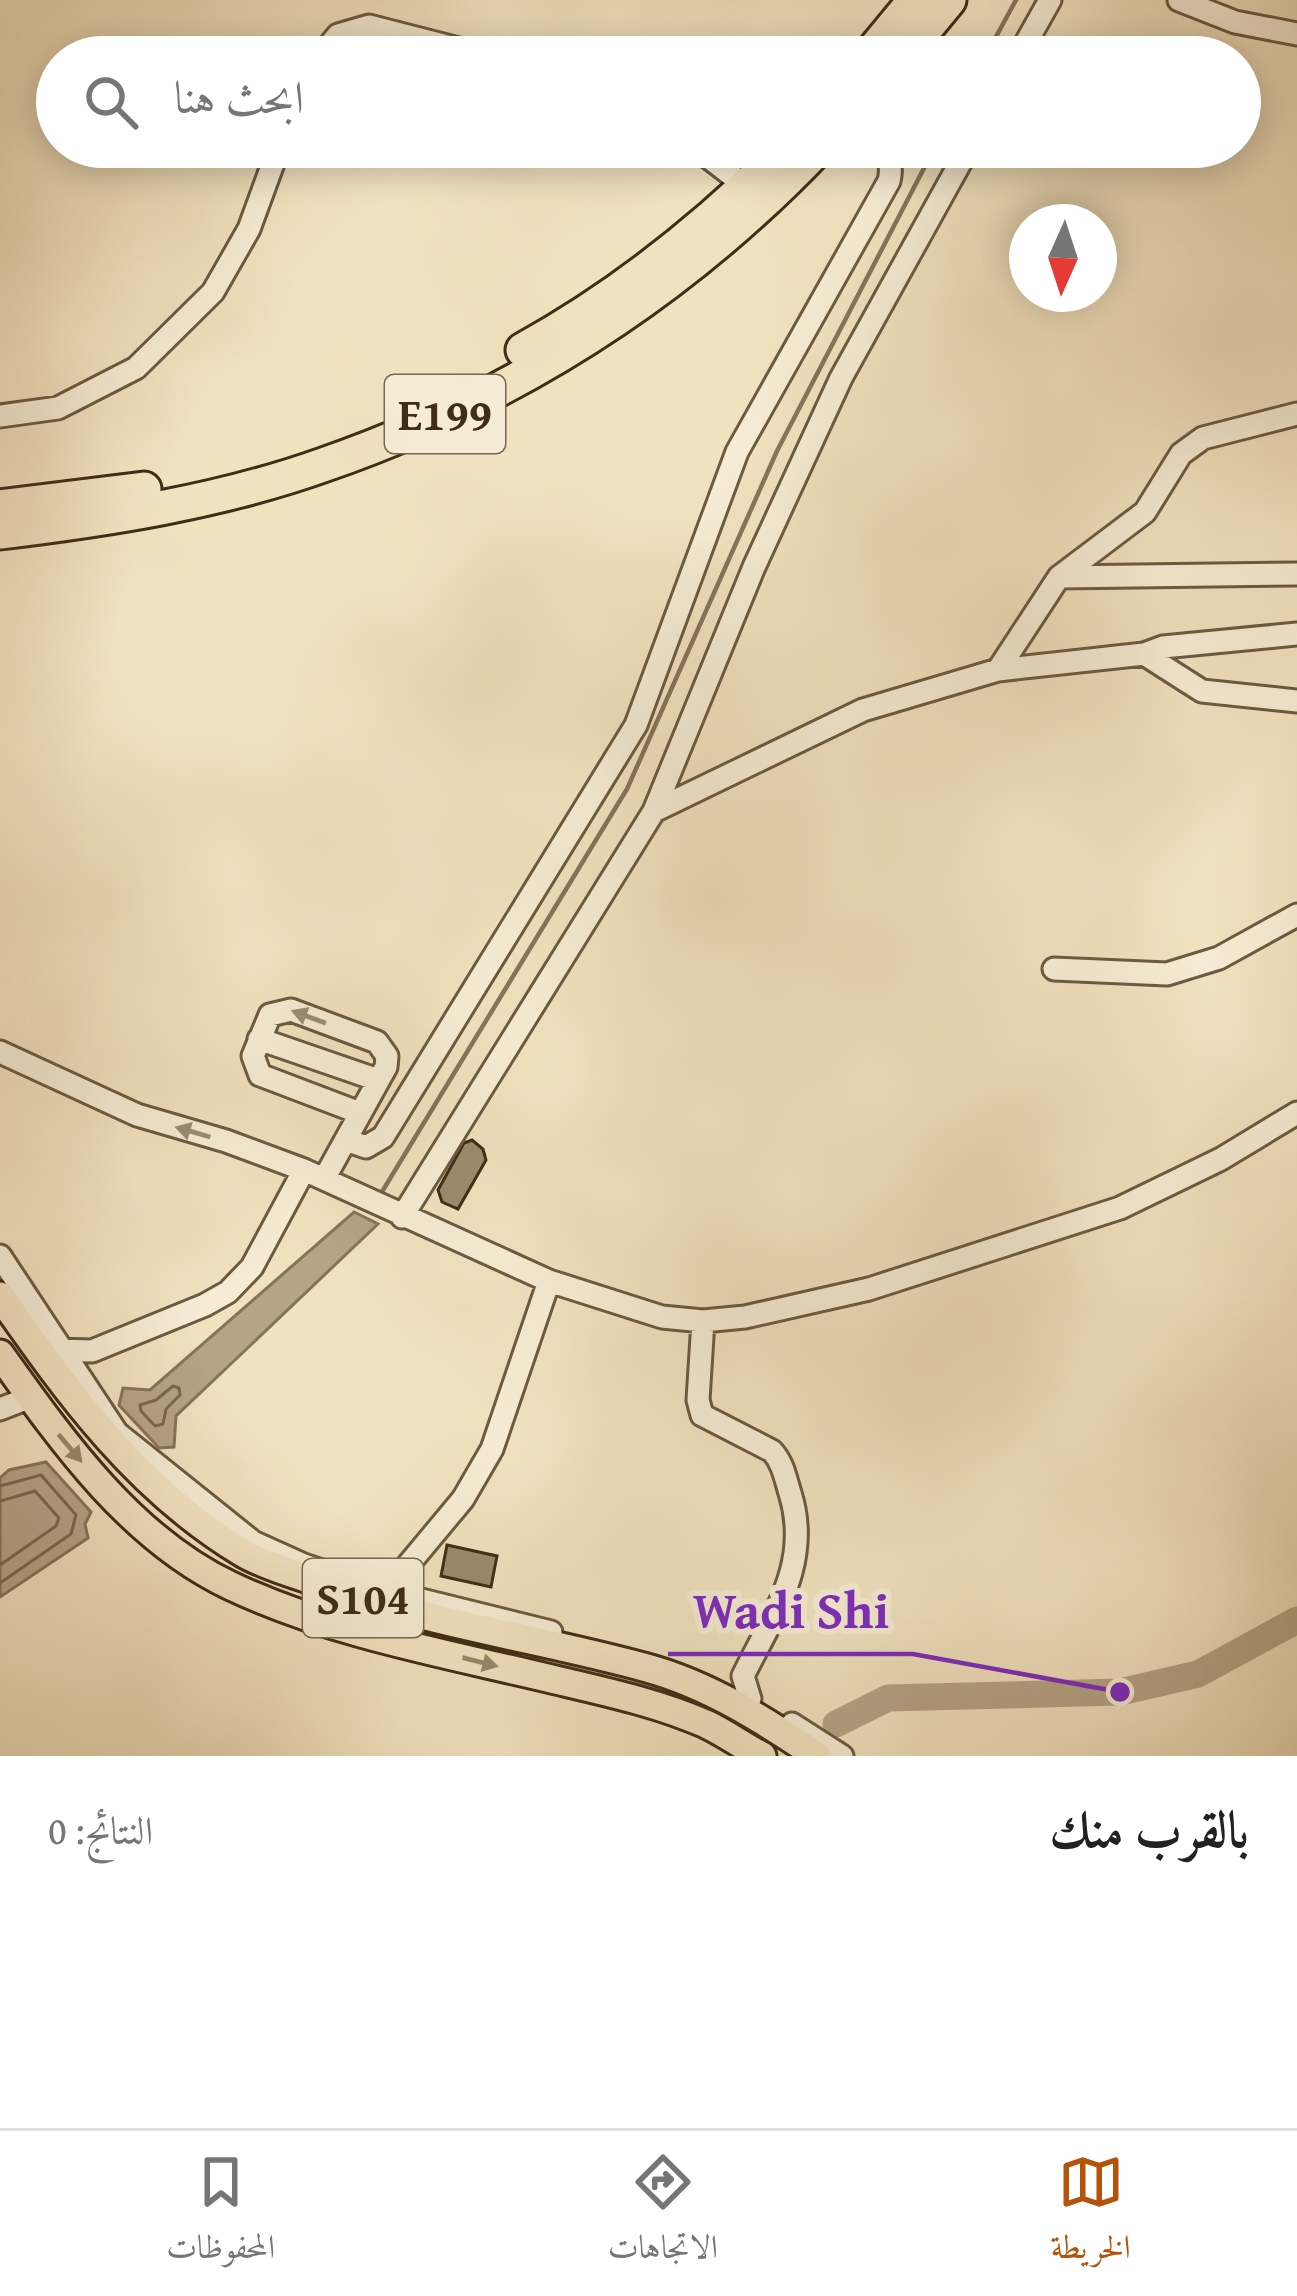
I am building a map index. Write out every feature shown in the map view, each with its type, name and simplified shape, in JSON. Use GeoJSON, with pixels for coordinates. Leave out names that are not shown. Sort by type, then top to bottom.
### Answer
{"type":"FeatureCollection","features":[{"type":"Feature","properties":{"kind":"highway"},"geometry":{"type":"LineString","coordinates":[[885,36],[915,0]]}},
{"type":"Feature","properties":{"kind":"highway"},"geometry":{"type":"LineString","coordinates":[[919,36],[949,0]]}},
{"type":"Feature","properties":{"kind":"highway","name":"E199"},"geometry":{"type":"LineString","coordinates":[[0,507],[153,488],[314,446],[462,382],[550,334],[658,263],[766,168]]}},
{"type":"Feature","properties":{"kind":"highway","name":"E199"},"geometry":{"type":"LineString","coordinates":[[0,532],[161,508],[322,466],[478,400],[566,352],[668,285],[742,225],[798,168]]}},
{"type":"Feature","properties":{"kind":"main road","name":"S104"},"geometry":{"type":"LineString","coordinates":[[0,1297],[51,1350],[78,1406],[141,1477],[246,1555],[352,1586],[462,1627],[546,1638],[735,1690],[817,1756]]}},
{"type":"Feature","properties":{"kind":"main road","name":"S104"},"geometry":{"type":"LineString","coordinates":[[0,1354],[118,1503],[181,1555],[229,1585],[328,1624],[607,1693],[707,1725],[762,1756]]}},
{"type":"Feature","properties":{"kind":"main road"},"geometry":{"type":"LineString","coordinates":[[607,1693],[610,1681],[622,1675],[691,1697],[735,1690]]}},
{"type":"Feature","properties":{"kind":"street"},"geometry":{"type":"LineString","coordinates":[[1030,36],[1050,0]]}},
{"type":"Feature","properties":{"kind":"street"},"geometry":{"type":"LineString","coordinates":[[1179,0],[1235,22],[1297,34]]}},
{"type":"Feature","properties":{"kind":"street"},"geometry":{"type":"LineString","coordinates":[[336,36],[369,26],[408,36]]}},
{"type":"Feature","properties":{"kind":"street"},"geometry":{"type":"LineString","coordinates":[[0,416],[58,408],[136,368],[213,292],[249,229],[271,168]]}},
{"type":"Feature","properties":{"kind":"street"},"geometry":{"type":"LineString","coordinates":[[722,168],[747,187]]}},
{"type":"Feature","properties":{"kind":"street"},"geometry":{"type":"LineString","coordinates":[[346,1140],[366,1147],[383,1137],[636,725],[737,452],[889,181],[890,168]]}},
{"type":"Feature","properties":{"kind":"street"},"geometry":{"type":"LineString","coordinates":[[402,1217],[654,812],[754,568],[841,378],[957,168]]}},
{"type":"Feature","properties":{"kind":"street"},"geometry":{"type":"LineString","coordinates":[[998,670],[1059,577],[1145,512],[1190,446],[1203,438],[1297,414]]}},
{"type":"Feature","properties":{"kind":"street"},"geometry":{"type":"LineString","coordinates":[[1059,577],[1297,574]]}},
{"type":"Feature","properties":{"kind":"street"},"geometry":{"type":"LineString","coordinates":[[654,812],[863,710],[998,670],[1297,634]]}},
{"type":"Feature","properties":{"kind":"street"},"geometry":{"type":"LineString","coordinates":[[1144,654],[1202,691],[1297,701]]}},
{"type":"Feature","properties":{"kind":"street"},"geometry":{"type":"LineString","coordinates":[[1054,969],[1167,974],[1219,958],[1297,915]]}},
{"type":"Feature","properties":{"kind":"street"},"geometry":{"type":"LineString","coordinates":[[78,1406],[80,1363],[92,1351],[205,1305],[228,1292],[252,1267],[314,1175],[346,1140],[379,1080],[387,1062],[382,1046],[291,1010],[269,1015],[253,1061],[260,1075],[360,1113]]}},
{"type":"Feature","properties":{"kind":"street"},"geometry":{"type":"LineString","coordinates":[[259,1039],[379,1080]]}},
{"type":"Feature","properties":{"kind":"street"},"geometry":{"type":"LineString","coordinates":[[0,1052],[112,1106],[353,1191],[549,1281],[662,1317],[703,1321],[745,1317],[869,1289],[1044,1234],[1140,1198],[1221,1159],[1297,1113]]}},
{"type":"Feature","properties":{"kind":"street"},"geometry":{"type":"LineString","coordinates":[[0,1256],[51,1350],[78,1376],[117,1433],[254,1542],[352,1586],[436,1604],[546,1638]]}},
{"type":"Feature","properties":{"kind":"street"},"geometry":{"type":"LineString","coordinates":[[352,1586],[408,1565],[463,1499],[492,1449],[549,1281]]}},
{"type":"Feature","properties":{"kind":"street"},"geometry":{"type":"LineString","coordinates":[[703,1321],[699,1409],[702,1415],[760,1443],[780,1460],[793,1502],[798,1543],[795,1570],[735,1690],[842,1756]]}},
{"type":"Feature","properties":{"kind":"street"},"geometry":{"type":"LineString","coordinates":[[51,1350],[92,1351]]}},
{"type":"Feature","properties":{"kind":"street"},"geometry":{"type":"LineString","coordinates":[[0,1409],[31,1397]]}},
{"type":"Feature","properties":{"kind":"street"},"geometry":{"type":"LineString","coordinates":[[408,1565],[414,1583],[436,1604]]}},
{"type":"Feature","properties":{"kind":"water"},"geometry":{"type":"Polygon","coordinates":[[[354,1212],[378,1224],[176,1416],[174,1447],[159,1448],[119,1405],[123,1388],[150,1390],[354,1212]]]}},
{"type":"Feature","properties":{"kind":"water"},"geometry":{"type":"Polygon","coordinates":[[[46,1462],[91,1512],[85,1524],[88,1538],[0,1597],[0,1478],[9,1470],[46,1462]]]}},
{"type":"Feature","properties":{"kind":"building"},"geometry":{"type":"Polygon","coordinates":[[[472,1140],[483,1149],[486,1160],[458,1209],[442,1202],[438,1190],[464,1143],[472,1140]]]}},
{"type":"Feature","properties":{"kind":"building"},"geometry":{"type":"Polygon","coordinates":[[[447,1545],[497,1556],[491,1587],[441,1576],[447,1545]]]}},
{"type":"Feature","properties":{"kind":"waterway"},"geometry":{"type":"LineString","coordinates":[[996,36],[1016,0]]}},
{"type":"Feature","properties":{"kind":"waterway"},"geometry":{"type":"LineString","coordinates":[[380,1195],[627,789],[777,451],[924,168]]}},
{"type":"Feature","properties":{"kind":"waterway"},"geometry":{"type":"LineString","coordinates":[[836,1724],[888,1698],[1120,1692],[1198,1674],[1297,1620]]}},
{"type":"Feature","properties":{"kind":"place","name":"Wadi Shi"},"geometry":{"type":"Point","coordinates":[1120,1692]}}]}
